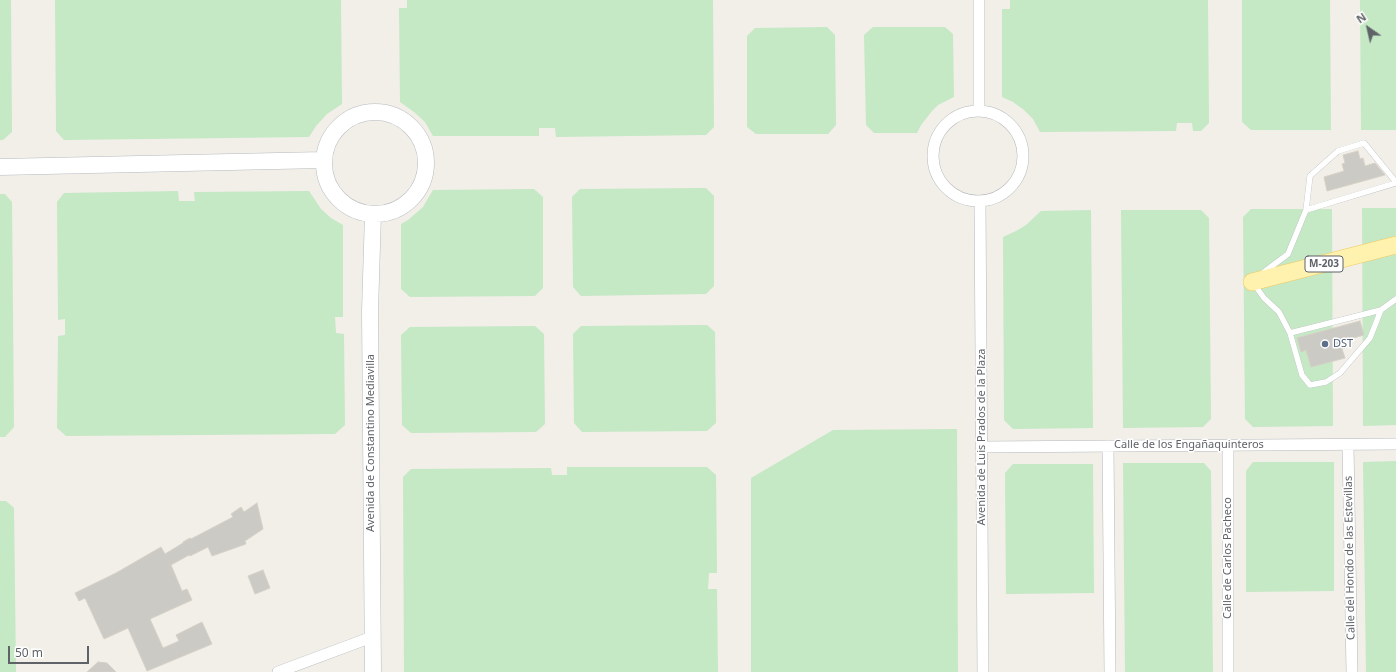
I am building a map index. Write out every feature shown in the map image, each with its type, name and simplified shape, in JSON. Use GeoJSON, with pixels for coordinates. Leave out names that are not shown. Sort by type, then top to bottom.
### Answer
{"type":"FeatureCollection","features":[{"type":"Feature","properties":{"kind":"main road","name":"M-203"},"geometry":{"type":"LineString","coordinates":[[1252,282],[1396,245]]}},
{"type":"Feature","properties":{"kind":"street"},"geometry":{"type":"LineString","coordinates":[[979,0],[979,110]]}},
{"type":"Feature","properties":{"kind":"street"},"geometry":{"type":"LineString","coordinates":[[979,110],[994,113],[1007,121],[1017,132],[1022,146],[1023,161],[1020,174],[1004,193],[993,199],[980,201],[967,200],[954,195],[944,186],[936,174],[933,161],[934,146],[940,132],[950,120],[964,113],[979,110]]}},
{"type":"Feature","properties":{"kind":"street"},"geometry":{"type":"LineString","coordinates":[[387,113],[402,119],[414,130],[423,145],[425,161],[424,178],[416,192],[405,204],[390,212],[372,214],[357,211],[339,199],[332,191],[325,176],[323,160],[327,145],[334,132],[344,122],[356,115],[387,113]]}},
{"type":"Feature","properties":{"kind":"street"},"geometry":{"type":"LineString","coordinates":[[0,168],[323,160]]}},
{"type":"Feature","properties":{"kind":"street","name":"Avenida de Luis Prados de la Plaza"},"geometry":{"type":"LineString","coordinates":[[980,201],[983,672]]}},
{"type":"Feature","properties":{"kind":"street","name":"Avenida de Constantino Mediavilla"},"geometry":{"type":"LineString","coordinates":[[372,214],[370,311],[373,672]]}},
{"type":"Feature","properties":{"kind":"street","name":"Calle de los Engañaquinteros"},"geometry":{"type":"LineString","coordinates":[[982,447],[1396,444]]}},
{"type":"Feature","properties":{"kind":"street","name":"Calle de Carlos Pacheco"},"geometry":{"type":"LineString","coordinates":[[1228,445],[1228,672]]}},
{"type":"Feature","properties":{"kind":"street","name":"Calle del Hondo de las Estevillas"},"geometry":{"type":"LineString","coordinates":[[1348,445],[1352,672]]}},
{"type":"Feature","properties":{"kind":"street"},"geometry":{"type":"LineString","coordinates":[[1108,446],[1110,672]]}},
{"type":"Feature","properties":{"kind":"street"},"geometry":{"type":"LineString","coordinates":[[278,672],[372,637]]}},
{"type":"Feature","properties":{"kind":"lane"},"geometry":{"type":"LineString","coordinates":[[1306,210],[1396,182],[1364,143],[1338,151],[1310,176],[1306,210],[1288,254],[1252,282],[1264,298],[1279,312],[1290,333],[1302,376],[1310,385],[1326,382],[1340,373],[1370,338],[1381,310]]}},
{"type":"Feature","properties":{"kind":"lane"},"geometry":{"type":"LineString","coordinates":[[1290,333],[1381,310],[1396,299]]}},
{"type":"Feature","properties":{"kind":"green space"},"geometry":{"type":"Polygon","coordinates":[[[0,0],[11,0],[12,132],[3,140],[0,140],[0,0]]]}},
{"type":"Feature","properties":{"kind":"green space"},"geometry":{"type":"Polygon","coordinates":[[[55,0],[341,0],[342,104],[327,114],[316,126],[309,137],[64,140],[56,131],[55,0]]]}},
{"type":"Feature","properties":{"kind":"green space"},"geometry":{"type":"Polygon","coordinates":[[[407,0],[713,0],[714,127],[706,135],[556,137],[555,128],[539,128],[539,136],[433,136],[425,122],[400,102],[399,8],[407,8],[407,0]]]}},
{"type":"Feature","properties":{"kind":"green space"},"geometry":{"type":"Polygon","coordinates":[[[1010,0],[1208,0],[1209,123],[1201,131],[1193,131],[1192,123],[1177,123],[1176,131],[1040,132],[1033,119],[1024,110],[1013,102],[1002,97],[1002,9],[1010,9],[1010,0]]]}},
{"type":"Feature","properties":{"kind":"green space"},"geometry":{"type":"Polygon","coordinates":[[[1242,0],[1330,0],[1331,130],[1251,130],[1242,122],[1242,0]]]}},
{"type":"Feature","properties":{"kind":"green space"},"geometry":{"type":"Polygon","coordinates":[[[1360,0],[1396,0],[1396,130],[1361,130],[1360,0]]]}},
{"type":"Feature","properties":{"kind":"green space"},"geometry":{"type":"Polygon","coordinates":[[[827,27],[835,35],[836,125],[828,134],[756,134],[747,127],[747,36],[755,28],[827,27]]]}},
{"type":"Feature","properties":{"kind":"green space"},"geometry":{"type":"Polygon","coordinates":[[[873,27],[945,27],[953,34],[954,97],[938,105],[921,125],[917,133],[874,133],[866,125],[864,35],[873,27]]]}},
{"type":"Feature","properties":{"kind":"green space"},"geometry":{"type":"Polygon","coordinates":[[[706,188],[714,196],[714,286],[706,294],[581,296],[573,287],[572,197],[580,189],[706,188]]]}},
{"type":"Feature","properties":{"kind":"green space"},"geometry":{"type":"Polygon","coordinates":[[[534,189],[543,197],[543,288],[535,296],[410,297],[401,289],[401,224],[423,207],[433,190],[534,189]]]}},
{"type":"Feature","properties":{"kind":"green space"},"geometry":{"type":"Polygon","coordinates":[[[178,191],[179,201],[195,201],[194,192],[309,191],[321,209],[331,218],[343,225],[343,317],[335,317],[336,333],[344,334],[345,425],[335,434],[66,436],[57,428],[58,336],[65,335],[65,319],[58,320],[57,202],[64,193],[178,191]]]}},
{"type":"Feature","properties":{"kind":"green space"},"geometry":{"type":"Polygon","coordinates":[[[0,194],[5,194],[12,202],[14,427],[5,437],[0,437],[0,194]]]}},
{"type":"Feature","properties":{"kind":"green space"},"geometry":{"type":"Polygon","coordinates":[[[1362,208],[1396,208],[1396,425],[1363,426],[1362,208]]]}},
{"type":"Feature","properties":{"kind":"green space"},"geometry":{"type":"Polygon","coordinates":[[[1251,209],[1332,209],[1333,426],[1253,427],[1245,419],[1243,217],[1251,209]]]}},
{"type":"Feature","properties":{"kind":"green space"},"geometry":{"type":"Polygon","coordinates":[[[1091,210],[1093,428],[1013,429],[1004,420],[1003,237],[1026,225],[1041,211],[1091,210]]]}},
{"type":"Feature","properties":{"kind":"green space"},"geometry":{"type":"Polygon","coordinates":[[[1121,210],[1201,210],[1209,218],[1211,419],[1203,427],[1123,428],[1121,210]]]}},
{"type":"Feature","properties":{"kind":"green space"},"geometry":{"type":"Polygon","coordinates":[[[707,325],[715,332],[716,423],[707,431],[582,432],[574,423],[573,334],[581,326],[707,325]]]}},
{"type":"Feature","properties":{"kind":"green space"},"geometry":{"type":"Polygon","coordinates":[[[535,326],[544,334],[545,424],[536,432],[411,433],[402,425],[401,335],[410,327],[535,326]]]}},
{"type":"Feature","properties":{"kind":"green space"},"geometry":{"type":"Polygon","coordinates":[[[957,429],[958,672],[751,672],[751,478],[833,430],[957,429]]]}},
{"type":"Feature","properties":{"kind":"green space"},"geometry":{"type":"Polygon","coordinates":[[[1396,461],[1396,672],[1366,672],[1363,462],[1396,461]]]}},
{"type":"Feature","properties":{"kind":"green space"},"geometry":{"type":"Polygon","coordinates":[[[1253,462],[1334,462],[1334,591],[1246,592],[1246,471],[1253,462]]]}},
{"type":"Feature","properties":{"kind":"green space"},"geometry":{"type":"Polygon","coordinates":[[[1123,463],[1204,463],[1211,471],[1213,672],[1125,672],[1123,463]]]}},
{"type":"Feature","properties":{"kind":"green space"},"geometry":{"type":"Polygon","coordinates":[[[1013,464],[1093,464],[1094,593],[1006,594],[1005,473],[1013,464]]]}},
{"type":"Feature","properties":{"kind":"green space"},"geometry":{"type":"Polygon","coordinates":[[[567,467],[707,467],[716,475],[717,573],[709,573],[708,589],[717,589],[718,672],[404,672],[403,477],[411,469],[551,468],[552,475],[567,475],[567,467]]]}},
{"type":"Feature","properties":{"kind":"green space"},"geometry":{"type":"Polygon","coordinates":[[[0,501],[6,501],[14,508],[16,672],[0,672],[0,501]]]}},
{"type":"Feature","properties":{"kind":"building"},"geometry":{"type":"Polygon","coordinates":[[[1358,151],[1360,159],[1363,158],[1365,166],[1375,163],[1385,175],[1327,191],[1324,177],[1344,171],[1342,164],[1345,163],[1343,155],[1358,151]]]}},
{"type":"Feature","properties":{"kind":"building"},"geometry":{"type":"Polygon","coordinates":[[[1360,321],[1364,335],[1343,341],[1345,348],[1342,349],[1345,358],[1311,367],[1306,350],[1301,352],[1297,338],[1360,321]]]}},
{"type":"Feature","properties":{"kind":"building"},"geometry":{"type":"Polygon","coordinates":[[[257,503],[263,529],[245,541],[246,544],[212,556],[208,547],[171,565],[182,591],[187,589],[192,600],[150,619],[163,648],[179,641],[176,635],[202,622],[212,644],[147,671],[128,628],[104,639],[85,598],[79,601],[75,593],[116,573],[161,547],[165,554],[190,538],[191,539],[233,517],[231,514],[241,507],[244,512],[257,503]]]}},
{"type":"Feature","properties":{"kind":"building"},"geometry":{"type":"Polygon","coordinates":[[[263,570],[270,588],[255,594],[248,576],[263,570]]]}},
{"type":"Feature","properties":{"kind":"building"},"geometry":{"type":"Polygon","coordinates":[[[98,662],[107,663],[116,672],[87,672],[98,662]]]}},
{"type":"Feature","properties":{"kind":"place","name":"DST"},"geometry":{"type":"Point","coordinates":[1325,344]}}]}
